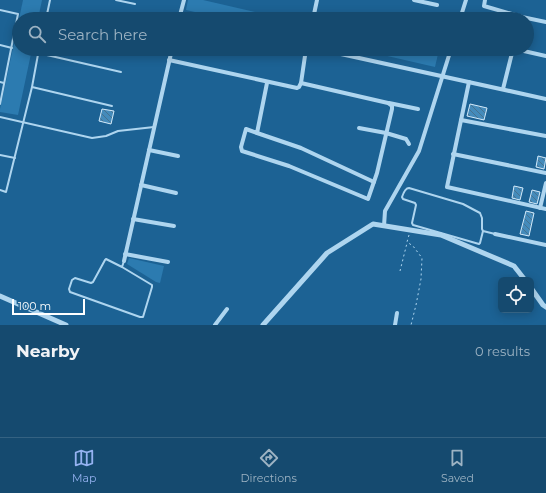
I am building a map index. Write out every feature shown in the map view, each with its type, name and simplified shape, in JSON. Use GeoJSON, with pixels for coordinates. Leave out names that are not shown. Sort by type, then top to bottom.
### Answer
{"type":"FeatureCollection","features":[{"type":"Feature","properties":{"kind":"street"},"geometry":{"type":"LineString","coordinates":[[181,12],[184,0]]}},
{"type":"Feature","properties":{"kind":"street"},"geometry":{"type":"LineString","coordinates":[[314,12],[317,0]]}},
{"type":"Feature","properties":{"kind":"street"},"geometry":{"type":"LineString","coordinates":[[414,0],[437,5]]}},
{"type":"Feature","properties":{"kind":"street"},"geometry":{"type":"LineString","coordinates":[[462,12],[466,0]]}},
{"type":"Feature","properties":{"kind":"street"},"geometry":{"type":"LineString","coordinates":[[485,0],[484,6],[503,12]]}},
{"type":"Feature","properties":{"kind":"street"},"geometry":{"type":"LineString","coordinates":[[534,20],[546,22]]}},
{"type":"Feature","properties":{"kind":"street"},"geometry":{"type":"LineString","coordinates":[[534,53],[546,56]]}},
{"type":"Feature","properties":{"kind":"street"},"geometry":{"type":"LineString","coordinates":[[124,261],[170,56]]}},
{"type":"Feature","properties":{"kind":"street"},"geometry":{"type":"LineString","coordinates":[[169,60],[267,83],[297,88],[301,83],[305,56]]}},
{"type":"Feature","properties":{"kind":"street"},"geometry":{"type":"LineString","coordinates":[[350,56],[546,99]]}},
{"type":"Feature","properties":{"kind":"street"},"geometry":{"type":"LineString","coordinates":[[384,226],[385,211],[419,151],[449,56]]}},
{"type":"Feature","properties":{"kind":"street"},"geometry":{"type":"LineString","coordinates":[[503,90],[512,56]]}},
{"type":"Feature","properties":{"kind":"street"},"geometry":{"type":"LineString","coordinates":[[469,82],[447,187],[546,209]]}},
{"type":"Feature","properties":{"kind":"street"},"geometry":{"type":"LineString","coordinates":[[257,133],[267,83]]}},
{"type":"Feature","properties":{"kind":"street"},"geometry":{"type":"LineString","coordinates":[[301,83],[388,103],[418,108]]}},
{"type":"Feature","properties":{"kind":"street"},"geometry":{"type":"LineString","coordinates":[[374,182],[301,148],[246,129],[240,147],[242,151],[289,166],[368,199],[374,182],[392,109],[392,106],[388,103]]}},
{"type":"Feature","properties":{"kind":"street"},"geometry":{"type":"LineString","coordinates":[[461,120],[546,136]]}},
{"type":"Feature","properties":{"kind":"street"},"geometry":{"type":"LineString","coordinates":[[359,128],[406,139],[409,144]]}},
{"type":"Feature","properties":{"kind":"street"},"geometry":{"type":"LineString","coordinates":[[149,150],[178,156]]}},
{"type":"Feature","properties":{"kind":"street"},"geometry":{"type":"LineString","coordinates":[[453,154],[546,173]]}},
{"type":"Feature","properties":{"kind":"street"},"geometry":{"type":"LineString","coordinates":[[540,208],[546,183]]}},
{"type":"Feature","properties":{"kind":"street"},"geometry":{"type":"LineString","coordinates":[[141,185],[176,192]]}},
{"type":"Feature","properties":{"kind":"street"},"geometry":{"type":"LineString","coordinates":[[134,219],[174,226]]}},
{"type":"Feature","properties":{"kind":"street"},"geometry":{"type":"LineString","coordinates":[[263,325],[327,253],[373,224],[441,235],[514,266],[523,277]]}},
{"type":"Feature","properties":{"kind":"street"},"geometry":{"type":"LineString","coordinates":[[495,234],[546,245]]}},
{"type":"Feature","properties":{"kind":"street"},"geometry":{"type":"LineString","coordinates":[[125,254],[168,262]]}},
{"type":"Feature","properties":{"kind":"street"},"geometry":{"type":"LineString","coordinates":[[534,292],[546,307]]}},
{"type":"Feature","properties":{"kind":"street"},"geometry":{"type":"LineString","coordinates":[[0,296],[66,325]]}},
{"type":"Feature","properties":{"kind":"street"},"geometry":{"type":"LineString","coordinates":[[215,325],[227,308]]}},
{"type":"Feature","properties":{"kind":"street"},"geometry":{"type":"LineString","coordinates":[[395,325],[397,313]]}},
{"type":"Feature","properties":{"kind":"lane"},"geometry":{"type":"LineString","coordinates":[[47,12],[50,0]]}},
{"type":"Feature","properties":{"kind":"lane"},"geometry":{"type":"LineString","coordinates":[[116,0],[135,4]]}},
{"type":"Feature","properties":{"kind":"lane"},"geometry":{"type":"LineString","coordinates":[[0,10],[12,13]]}},
{"type":"Feature","properties":{"kind":"lane"},"geometry":{"type":"LineString","coordinates":[[0,46],[12,48],[0,104]]}},
{"type":"Feature","properties":{"kind":"lane"},"geometry":{"type":"LineString","coordinates":[[0,190],[6,192],[32,88],[37,56]]}},
{"type":"Feature","properties":{"kind":"lane"},"geometry":{"type":"LineString","coordinates":[[51,56],[121,72]]}},
{"type":"Feature","properties":{"kind":"lane"},"geometry":{"type":"LineString","coordinates":[[0,82],[4,83]]}},
{"type":"Feature","properties":{"kind":"lane"},"geometry":{"type":"LineString","coordinates":[[32,88],[112,106]]}},
{"type":"Feature","properties":{"kind":"lane"},"geometry":{"type":"LineString","coordinates":[[0,117],[92,138],[106,136],[118,131],[154,127]]}},
{"type":"Feature","properties":{"kind":"lane"},"geometry":{"type":"LineString","coordinates":[[0,155],[15,158]]}},
{"type":"Feature","properties":{"kind":"lane"},"geometry":{"type":"LineString","coordinates":[[407,188],[409,188],[463,204],[480,213],[483,231],[479,244],[413,225],[412,223],[416,205],[415,203],[403,199],[402,197],[407,188]]}},
{"type":"Feature","properties":{"kind":"lane"},"geometry":{"type":"LineString","coordinates":[[483,231],[495,234]]}},
{"type":"Feature","properties":{"kind":"lane"},"geometry":{"type":"LineString","coordinates":[[106,259],[122,267],[152,285],[143,317],[70,292],[69,289],[73,279],[75,278],[91,283],[93,282],[106,259]]}},
{"type":"Feature","properties":{"kind":"lane"},"geometry":{"type":"LineString","coordinates":[[122,267],[124,261]]}},
{"type":"Feature","properties":{"kind":"path"},"geometry":{"type":"LineString","coordinates":[[400,271],[410,230]]}},
{"type":"Feature","properties":{"kind":"path"},"geometry":{"type":"LineString","coordinates":[[407,242],[413,246],[422,258],[421,278],[411,325]]}},
{"type":"Feature","properties":{"kind":"shaded area"},"geometry":{"type":"Polygon","coordinates":[[[23,0],[42,0],[39,12],[20,12],[23,0]]]}},
{"type":"Feature","properties":{"kind":"shaded area"},"geometry":{"type":"Polygon","coordinates":[[[188,0],[203,0],[255,12],[195,12],[186,10],[188,0]]]}},
{"type":"Feature","properties":{"kind":"shaded area"},"geometry":{"type":"Polygon","coordinates":[[[12,53],[12,56],[31,56],[18,115],[0,112],[12,53]]]}},
{"type":"Feature","properties":{"kind":"shaded area"},"geometry":{"type":"Polygon","coordinates":[[[387,56],[438,56],[435,67],[387,56]]]}},
{"type":"Feature","properties":{"kind":"shaded area"},"geometry":{"type":"Polygon","coordinates":[[[129,258],[164,266],[160,283],[127,264],[129,258]]]}},
{"type":"Feature","properties":{"kind":"building"},"geometry":{"type":"Polygon","coordinates":[[[470,104],[487,108],[484,120],[467,116],[470,104]]]}},
{"type":"Feature","properties":{"kind":"building"},"geometry":{"type":"Polygon","coordinates":[[[102,109],[114,111],[111,124],[99,121],[102,109]]]}},
{"type":"Feature","properties":{"kind":"building"},"geometry":{"type":"Polygon","coordinates":[[[538,156],[546,158],[544,169],[536,167],[538,156]]]}},
{"type":"Feature","properties":{"kind":"building"},"geometry":{"type":"Polygon","coordinates":[[[514,186],[523,188],[520,200],[512,198],[514,186]]]}},
{"type":"Feature","properties":{"kind":"building"},"geometry":{"type":"Polygon","coordinates":[[[532,190],[540,192],[537,204],[529,202],[532,190]]]}},
{"type":"Feature","properties":{"kind":"building"},"geometry":{"type":"Polygon","coordinates":[[[526,211],[534,213],[529,236],[520,234],[526,211]]]}}]}
